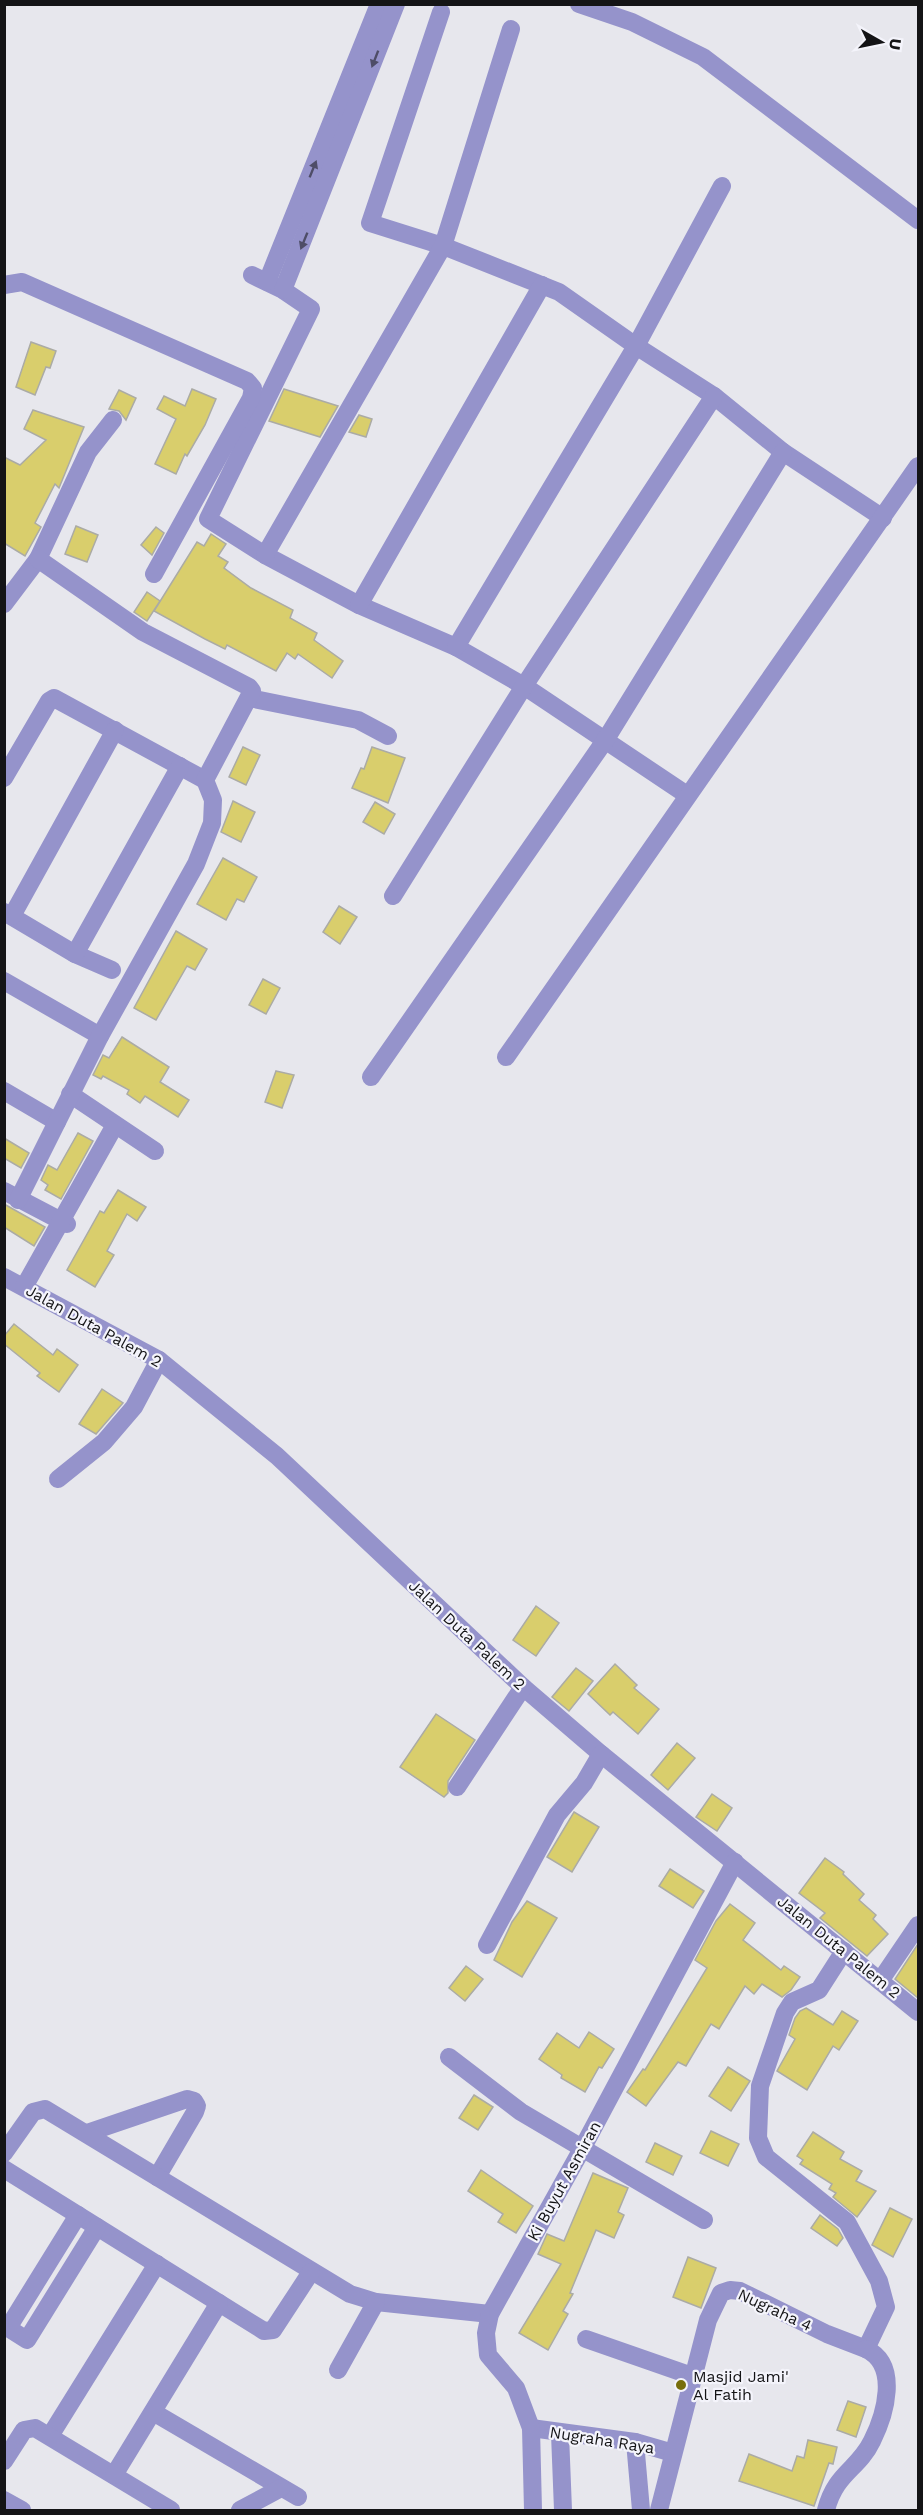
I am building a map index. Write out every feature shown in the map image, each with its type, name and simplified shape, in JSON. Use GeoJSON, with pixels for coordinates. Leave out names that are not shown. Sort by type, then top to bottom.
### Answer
{"type":"FeatureCollection","features":[{"type":"Feature","properties":{"kind":"street"},"geometry":{"type":"LineString","coordinates":[[268,282],[379,4]]}},
{"type":"Feature","properties":{"kind":"street"},"geometry":{"type":"LineString","coordinates":[[268,282],[396,4]]}},
{"type":"Feature","properties":{"kind":"street"},"geometry":{"type":"LineString","coordinates":[[579,4],[632,22],[703,57],[918,220]]}},
{"type":"Feature","properties":{"kind":"street"},"geometry":{"type":"LineString","coordinates":[[441,12],[370,223],[443,246],[559,292],[636,346],[714,396],[783,452],[883,518]]}},
{"type":"Feature","properties":{"kind":"street"},"geometry":{"type":"LineString","coordinates":[[265,555],[443,246],[511,29]]}},
{"type":"Feature","properties":{"kind":"street"},"geometry":{"type":"LineString","coordinates":[[456,646],[636,346],[722,186]]}},
{"type":"Feature","properties":{"kind":"street"},"geometry":{"type":"LineString","coordinates":[[4,285],[22,282],[247,381],[253,388],[251,398],[154,574]]}},
{"type":"Feature","properties":{"kind":"street"},"geometry":{"type":"LineString","coordinates":[[268,282],[311,309],[208,519],[265,555],[359,605],[456,646],[524,686],[687,795]]}},
{"type":"Feature","properties":{"kind":"street"},"geometry":{"type":"LineString","coordinates":[[359,605],[542,285]]}},
{"type":"Feature","properties":{"kind":"street"},"geometry":{"type":"LineString","coordinates":[[393,896],[524,686],[714,396]]}},
{"type":"Feature","properties":{"kind":"street"},"geometry":{"type":"LineString","coordinates":[[4,604],[38,560],[88,452],[113,420]]}},
{"type":"Feature","properties":{"kind":"street"},"geometry":{"type":"LineString","coordinates":[[371,1077],[606,739],[783,452]]}},
{"type":"Feature","properties":{"kind":"street"},"geometry":{"type":"LineString","coordinates":[[506,1057],[918,466]]}},
{"type":"Feature","properties":{"kind":"street"},"geometry":{"type":"LineString","coordinates":[[38,560],[143,632],[249,687],[252,691],[249,698],[204,780]]}},
{"type":"Feature","properties":{"kind":"street"},"geometry":{"type":"LineString","coordinates":[[4,778],[49,701],[54,698],[204,780],[213,800],[212,823],[206,842],[100,1036],[57,1122],[11,1195],[65,1222]]}},
{"type":"Feature","properties":{"kind":"street"},"geometry":{"type":"LineString","coordinates":[[249,698],[358,720],[388,735]]}},
{"type":"Feature","properties":{"kind":"street"},"geometry":{"type":"LineString","coordinates":[[112,970],[75,954],[8,914],[115,730]]}},
{"type":"Feature","properties":{"kind":"street"},"geometry":{"type":"LineString","coordinates":[[75,954],[180,766]]}},
{"type":"Feature","properties":{"kind":"street"},"geometry":{"type":"LineString","coordinates":[[4,981],[100,1036]]}},
{"type":"Feature","properties":{"kind":"street"},"geometry":{"type":"LineString","coordinates":[[4,1091],[57,1122]]}},
{"type":"Feature","properties":{"kind":"street"},"geometry":{"type":"LineString","coordinates":[[70,1094],[155,1151]]}},
{"type":"Feature","properties":{"kind":"street"},"geometry":{"type":"LineString","coordinates":[[24,1287],[65,1222],[115,1125]]}},
{"type":"Feature","properties":{"kind":"street","name":"Jalan Duta Palem 2"},"geometry":{"type":"LineString","coordinates":[[4,1277],[159,1360],[277,1456],[523,1687],[601,1754],[918,2012]]}},
{"type":"Feature","properties":{"kind":"street"},"geometry":{"type":"LineString","coordinates":[[58,1479],[104,1442],[134,1407],[159,1360]]}},
{"type":"Feature","properties":{"kind":"street"},"geometry":{"type":"LineString","coordinates":[[457,1787],[523,1687]]}},
{"type":"Feature","properties":{"kind":"street"},"geometry":{"type":"LineString","coordinates":[[487,1945],[557,1815],[584,1783],[601,1754]]}},
{"type":"Feature","properties":{"kind":"street","name":"Ki Buyut Asmiran"},"geometry":{"type":"LineString","coordinates":[[533,2511],[531,2428],[516,2388],[489,2355],[486,2333],[490,2314],[582,2149],[735,1862]]}},
{"type":"Feature","properties":{"kind":"street"},"geometry":{"type":"LineString","coordinates":[[880,1981],[918,1925]]}},
{"type":"Feature","properties":{"kind":"street"},"geometry":{"type":"LineString","coordinates":[[826,2511],[835,2485],[872,2444],[884,2414],[887,2385],[884,2367],[868,2346],[886,2307],[884,2294],[853,2232],[840,2216],[766,2157],[758,2138],[760,2086],[785,2013],[792,2002],[819,1989],[844,1951]]}},
{"type":"Feature","properties":{"kind":"street"},"geometry":{"type":"LineString","coordinates":[[449,2057],[521,2112],[704,2220]]}},
{"type":"Feature","properties":{"kind":"street"},"geometry":{"type":"LineString","coordinates":[[87,2133],[187,2099],[194,2101],[197,2106],[195,2112],[158,2177]]}},
{"type":"Feature","properties":{"kind":"street"},"geometry":{"type":"LineString","coordinates":[[4,2153],[33,2112],[40,2109],[52,2111],[350,2294],[376,2302],[490,2314]]}},
{"type":"Feature","properties":{"kind":"street"},"geometry":{"type":"LineString","coordinates":[[4,2169],[219,2303],[269,2331],[273,2330],[311,2272]]}},
{"type":"Feature","properties":{"kind":"street"},"geometry":{"type":"LineString","coordinates":[[78,2215],[8,2328],[27,2340],[97,2227]]}},
{"type":"Feature","properties":{"kind":"street"},"geometry":{"type":"LineString","coordinates":[[50,2436],[157,2264]]}},
{"type":"Feature","properties":{"kind":"street","name":"Nugraha 4"},"geometry":{"type":"LineString","coordinates":[[659,2511],[712,2306],[721,2293],[730,2290],[740,2291],[827,2334],[868,2346]]}},
{"type":"Feature","properties":{"kind":"street"},"geometry":{"type":"LineString","coordinates":[[338,2370],[376,2302]]}},
{"type":"Feature","properties":{"kind":"street"},"geometry":{"type":"LineString","coordinates":[[114,2475],[219,2303]]}},
{"type":"Feature","properties":{"kind":"street"},"geometry":{"type":"LineString","coordinates":[[586,2339],[695,2376]]}},
{"type":"Feature","properties":{"kind":"street"},"geometry":{"type":"LineString","coordinates":[[153,2412],[298,2497]]}},
{"type":"Feature","properties":{"kind":"street"},"geometry":{"type":"LineString","coordinates":[[4,2462],[26,2428],[35,2428],[171,2511]]}},
{"type":"Feature","properties":{"kind":"street","name":"Nugraha Raya"},"geometry":{"type":"LineString","coordinates":[[531,2428],[560,2434],[635,2442],[673,2453]]}},
{"type":"Feature","properties":{"kind":"street"},"geometry":{"type":"LineString","coordinates":[[560,2434],[563,2511]]}},
{"type":"Feature","properties":{"kind":"street"},"geometry":{"type":"LineString","coordinates":[[635,2442],[641,2511]]}},
{"type":"Feature","properties":{"kind":"street"},"geometry":{"type":"LineString","coordinates":[[240,2511],[281,2488]]}},
{"type":"Feature","properties":{"kind":"street"},"geometry":{"type":"LineString","coordinates":[[4,2500],[22,2511]]}},
{"type":"Feature","properties":{"kind":"building"},"geometry":{"type":"Polygon","coordinates":[[[31,342],[56,351],[50,368],[46,367],[35,395],[16,387],[31,342]]]}},
{"type":"Feature","properties":{"kind":"building"},"geometry":{"type":"Polygon","coordinates":[[[192,389],[216,399],[205,425],[187,456],[185,454],[176,474],[155,464],[176,419],[157,409],[164,396],[185,406],[192,389]]]}},
{"type":"Feature","properties":{"kind":"building"},"geometry":{"type":"Polygon","coordinates":[[[284,389],[338,406],[320,437],[269,421],[284,389]]]}},
{"type":"Feature","properties":{"kind":"building"},"geometry":{"type":"Polygon","coordinates":[[[119,390],[136,398],[126,420],[119,411],[109,409],[119,390]]]}},
{"type":"Feature","properties":{"kind":"building"},"geometry":{"type":"Polygon","coordinates":[[[33,410],[84,427],[59,488],[55,484],[35,523],[41,527],[25,556],[4,543],[4,457],[20,465],[46,440],[24,429],[33,410]]]}},
{"type":"Feature","properties":{"kind":"building"},"geometry":{"type":"Polygon","coordinates":[[[359,415],[372,419],[366,437],[349,432],[359,415]]]}},
{"type":"Feature","properties":{"kind":"building"},"geometry":{"type":"Polygon","coordinates":[[[76,526],[98,535],[87,562],[65,554],[76,526]]]}},
{"type":"Feature","properties":{"kind":"building"},"geometry":{"type":"Polygon","coordinates":[[[156,527],[164,533],[152,555],[141,545],[156,527]]]}},
{"type":"Feature","properties":{"kind":"building"},"geometry":{"type":"Polygon","coordinates":[[[211,534],[226,544],[218,556],[228,562],[224,568],[251,588],[293,610],[290,618],[317,633],[314,640],[343,661],[332,678],[298,654],[295,659],[287,653],[276,671],[227,645],[225,649],[154,611],[197,542],[204,546],[211,534]]]}},
{"type":"Feature","properties":{"kind":"building"},"geometry":{"type":"Polygon","coordinates":[[[147,592],[160,601],[147,621],[134,612],[147,592]]]}},
{"type":"Feature","properties":{"kind":"building"},"geometry":{"type":"Polygon","coordinates":[[[243,747],[260,755],[246,785],[229,777],[243,747]]]}},
{"type":"Feature","properties":{"kind":"building"},"geometry":{"type":"Polygon","coordinates":[[[372,747],[405,758],[388,803],[352,788],[361,768],[364,769],[372,747]]]}},
{"type":"Feature","properties":{"kind":"building"},"geometry":{"type":"Polygon","coordinates":[[[233,801],[255,812],[241,842],[221,832],[233,801]]]}},
{"type":"Feature","properties":{"kind":"building"},"geometry":{"type":"Polygon","coordinates":[[[375,802],[395,814],[384,834],[363,822],[375,802]]]}},
{"type":"Feature","properties":{"kind":"building"},"geometry":{"type":"Polygon","coordinates":[[[223,858],[257,877],[244,902],[237,899],[226,920],[197,904],[223,858]]]}},
{"type":"Feature","properties":{"kind":"building"},"geometry":{"type":"Polygon","coordinates":[[[339,906],[357,917],[340,944],[323,932],[339,906]]]}},
{"type":"Feature","properties":{"kind":"building"},"geometry":{"type":"Polygon","coordinates":[[[176,931],[207,949],[195,970],[187,966],[156,1020],[134,1008],[176,931]]]}},
{"type":"Feature","properties":{"kind":"building"},"geometry":{"type":"Polygon","coordinates":[[[263,979],[280,988],[266,1014],[249,1005],[263,979]]]}},
{"type":"Feature","properties":{"kind":"building"},"geometry":{"type":"Polygon","coordinates":[[[122,1037],[169,1067],[160,1082],[189,1100],[178,1117],[145,1096],[140,1103],[127,1094],[129,1090],[103,1076],[101,1079],[93,1075],[103,1055],[109,1058],[122,1037]]]}},
{"type":"Feature","properties":{"kind":"building"},"geometry":{"type":"Polygon","coordinates":[[[276,1071],[294,1075],[282,1108],[265,1102],[276,1071]]]}},
{"type":"Feature","properties":{"kind":"building"},"geometry":{"type":"Polygon","coordinates":[[[78,1133],[93,1141],[61,1199],[45,1190],[48,1185],[41,1180],[48,1165],[57,1170],[78,1133]]]}},
{"type":"Feature","properties":{"kind":"building"},"geometry":{"type":"Polygon","coordinates":[[[4,1138],[29,1153],[21,1168],[4,1158],[4,1138]]]}},
{"type":"Feature","properties":{"kind":"building"},"geometry":{"type":"Polygon","coordinates":[[[118,1190],[146,1207],[137,1221],[127,1214],[107,1251],[114,1255],[95,1287],[67,1270],[100,1211],[104,1213],[118,1190]]]}},
{"type":"Feature","properties":{"kind":"building"},"geometry":{"type":"Polygon","coordinates":[[[4,1204],[45,1227],[34,1246],[4,1227],[4,1204]]]}},
{"type":"Feature","properties":{"kind":"building"},"geometry":{"type":"Polygon","coordinates":[[[14,1324],[53,1355],[57,1349],[78,1365],[59,1392],[37,1376],[40,1373],[4,1344],[4,1336],[14,1324]]]}},
{"type":"Feature","properties":{"kind":"building"},"geometry":{"type":"Polygon","coordinates":[[[102,1389],[123,1403],[96,1434],[79,1424],[102,1389]]]}},
{"type":"Feature","properties":{"kind":"building"},"geometry":{"type":"Polygon","coordinates":[[[536,1606],[559,1623],[536,1656],[513,1640],[536,1606]]]}},
{"type":"Feature","properties":{"kind":"building"},"geometry":{"type":"Polygon","coordinates":[[[615,1664],[637,1685],[634,1688],[659,1709],[638,1734],[613,1712],[610,1715],[588,1694],[615,1664]]]}},
{"type":"Feature","properties":{"kind":"building"},"geometry":{"type":"Polygon","coordinates":[[[576,1668],[593,1681],[569,1711],[552,1697],[576,1668]]]}},
{"type":"Feature","properties":{"kind":"building"},"geometry":{"type":"Polygon","coordinates":[[[436,1714],[475,1740],[448,1781],[448,1793],[444,1797],[400,1767],[436,1714]]]}},
{"type":"Feature","properties":{"kind":"building"},"geometry":{"type":"Polygon","coordinates":[[[677,1743],[695,1758],[668,1790],[651,1775],[677,1743]]]}},
{"type":"Feature","properties":{"kind":"building"},"geometry":{"type":"Polygon","coordinates":[[[712,1794],[732,1808],[717,1831],[696,1817],[712,1794]]]}},
{"type":"Feature","properties":{"kind":"building"},"geometry":{"type":"Polygon","coordinates":[[[574,1812],[599,1827],[572,1872],[547,1857],[574,1812]]]}},
{"type":"Feature","properties":{"kind":"building"},"geometry":{"type":"Polygon","coordinates":[[[825,1858],[844,1872],[843,1874],[864,1894],[859,1900],[876,1915],[873,1919],[888,1934],[867,1956],[820,1918],[825,1913],[799,1893],[825,1858]]]}},
{"type":"Feature","properties":{"kind":"building"},"geometry":{"type":"Polygon","coordinates":[[[670,1869],[704,1891],[693,1908],[659,1886],[670,1869]]]}},
{"type":"Feature","properties":{"kind":"building"},"geometry":{"type":"Polygon","coordinates":[[[527,1901],[557,1918],[522,1977],[494,1960],[512,1922],[527,1901]]]}},
{"type":"Feature","properties":{"kind":"building"},"geometry":{"type":"Polygon","coordinates":[[[730,1904],[755,1923],[743,1940],[781,1970],[784,1966],[800,1977],[791,1990],[782,1997],[762,1984],[754,1994],[745,1986],[719,2029],[711,2024],[686,2066],[678,2062],[646,2106],[627,2092],[643,2069],[645,2070],[707,1968],[695,1960],[716,1921],[730,1904]]]}},
{"type":"Feature","properties":{"kind":"building"},"geometry":{"type":"Polygon","coordinates":[[[918,1944],[918,1998],[895,1979],[918,1944]]]}},
{"type":"Feature","properties":{"kind":"building"},"geometry":{"type":"Polygon","coordinates":[[[466,1966],[483,1979],[465,2001],[449,1988],[466,1966]]]}},
{"type":"Feature","properties":{"kind":"building"},"geometry":{"type":"Polygon","coordinates":[[[806,2008],[833,2025],[842,2011],[858,2021],[839,2050],[833,2046],[807,2090],[777,2071],[795,2039],[789,2035],[795,2018],[800,2011],[806,2008]]]}},
{"type":"Feature","properties":{"kind":"building"},"geometry":{"type":"Polygon","coordinates":[[[589,2032],[614,2049],[602,2068],[599,2067],[585,2092],[561,2078],[562,2075],[539,2059],[557,2033],[579,2048],[589,2032]]]}},
{"type":"Feature","properties":{"kind":"building"},"geometry":{"type":"Polygon","coordinates":[[[728,2067],[750,2081],[731,2111],[709,2096],[728,2067]]]}},
{"type":"Feature","properties":{"kind":"building"},"geometry":{"type":"Polygon","coordinates":[[[474,2095],[493,2107],[478,2130],[459,2118],[474,2095]]]}},
{"type":"Feature","properties":{"kind":"building"},"geometry":{"type":"Polygon","coordinates":[[[711,2131],[739,2144],[728,2166],[700,2153],[711,2131]]]}},
{"type":"Feature","properties":{"kind":"building"},"geometry":{"type":"Polygon","coordinates":[[[813,2132],[844,2152],[840,2159],[862,2171],[856,2181],[876,2191],[857,2217],[833,2197],[836,2193],[829,2189],[832,2184],[800,2164],[803,2160],[797,2156],[813,2132]]]}},
{"type":"Feature","properties":{"kind":"building"},"geometry":{"type":"Polygon","coordinates":[[[655,2143],[682,2156],[673,2175],[646,2162],[655,2143]]]}},
{"type":"Feature","properties":{"kind":"building"},"geometry":{"type":"Polygon","coordinates":[[[481,2170],[533,2206],[516,2233],[498,2222],[503,2214],[468,2191],[481,2170]]]}},
{"type":"Feature","properties":{"kind":"building"},"geometry":{"type":"Polygon","coordinates":[[[593,2173],[628,2188],[618,2212],[624,2215],[614,2238],[596,2230],[570,2293],[573,2294],[563,2311],[568,2314],[548,2350],[519,2333],[561,2264],[538,2254],[547,2234],[564,2241],[593,2173]]]}},
{"type":"Feature","properties":{"kind":"building"},"geometry":{"type":"Polygon","coordinates":[[[890,2208],[912,2219],[893,2257],[872,2245],[890,2208]]]}},
{"type":"Feature","properties":{"kind":"building"},"geometry":{"type":"Polygon","coordinates":[[[820,2215],[838,2229],[843,2238],[837,2246],[811,2228],[820,2215]]]}},
{"type":"Feature","properties":{"kind":"building"},"geometry":{"type":"Polygon","coordinates":[[[688,2257],[716,2268],[701,2308],[673,2297],[688,2257]]]}},
{"type":"Feature","properties":{"kind":"building"},"geometry":{"type":"Polygon","coordinates":[[[848,2401],[866,2407],[856,2437],[837,2430],[848,2401]]]}},
{"type":"Feature","properties":{"kind":"building"},"geometry":{"type":"Polygon","coordinates":[[[808,2440],[837,2447],[833,2464],[829,2463],[814,2506],[739,2481],[749,2454],[792,2471],[797,2456],[804,2458],[808,2440]]]}},
{"type":"Feature","properties":{"kind":"place","name":"Masjid Jami' Al Fatih"},"geometry":{"type":"Point","coordinates":[681,2385]}}]}
